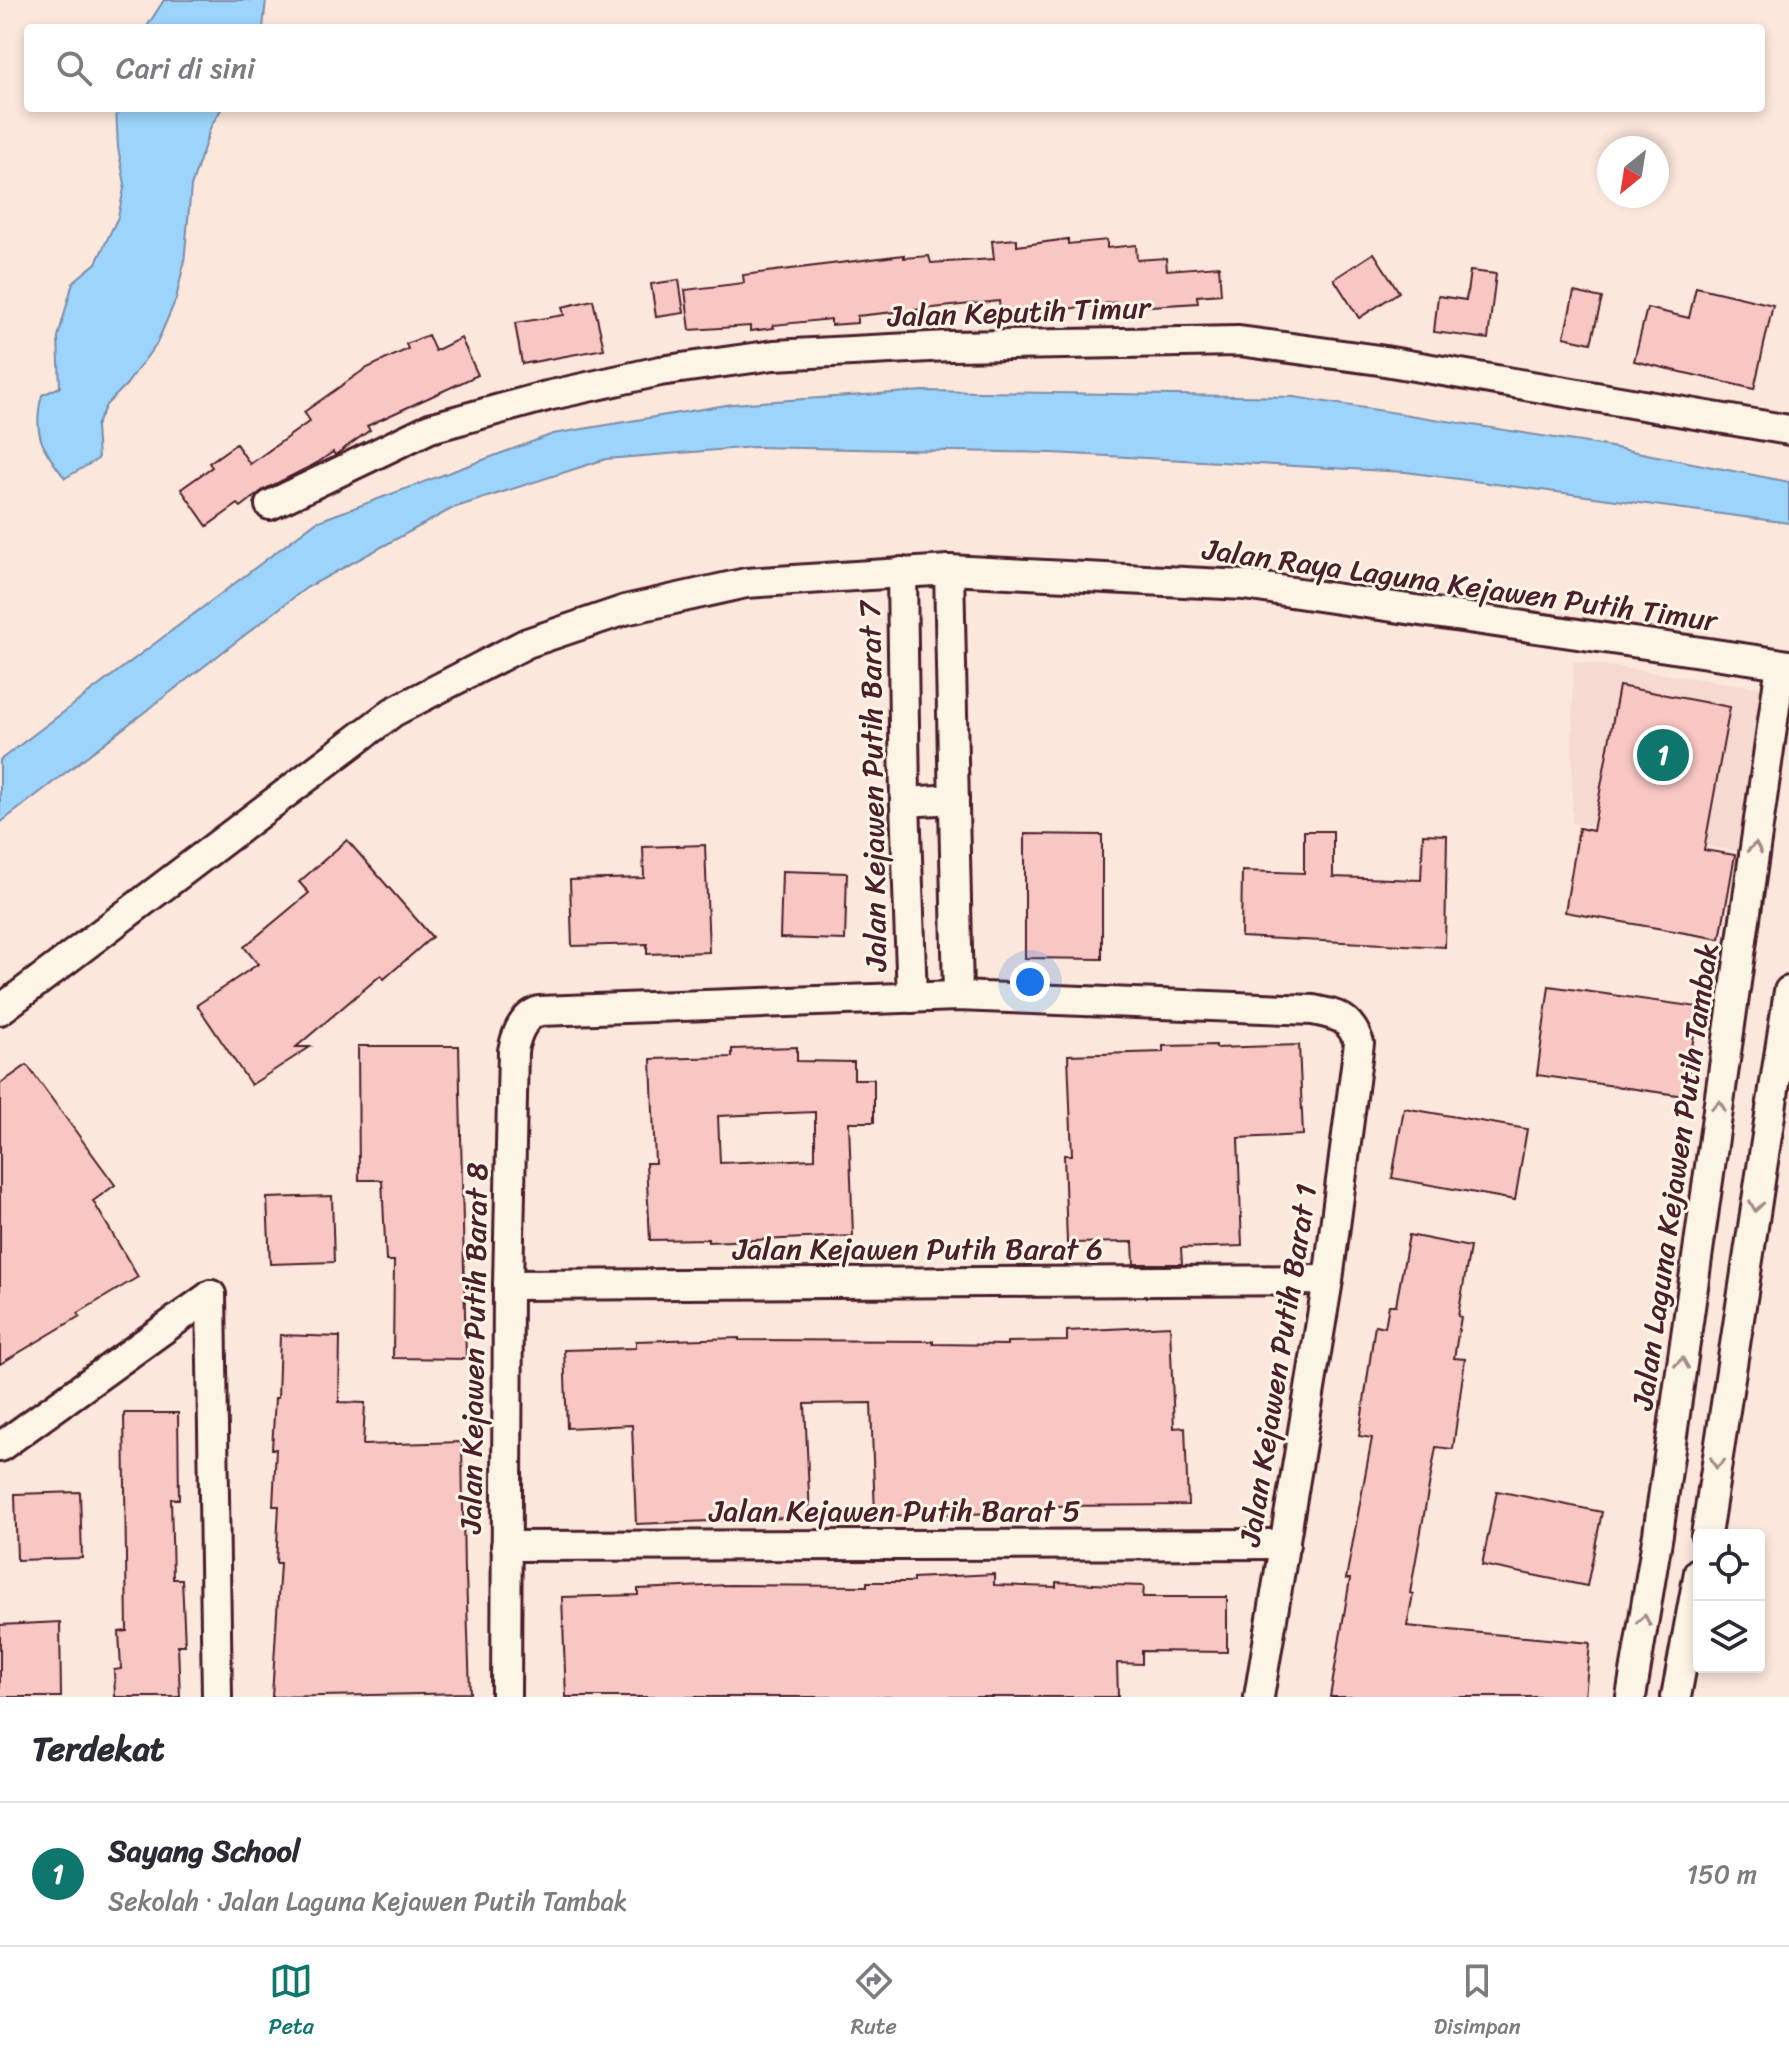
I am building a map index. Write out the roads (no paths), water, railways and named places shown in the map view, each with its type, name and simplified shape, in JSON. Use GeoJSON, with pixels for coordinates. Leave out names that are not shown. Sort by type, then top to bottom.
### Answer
{"type":"FeatureCollection","features":[{"type":"Feature","properties":{"kind":"street","name":"Jalan Keputih Timur"},"geometry":{"type":"LineString","coordinates":[[270,505],[430,428],[547,396],[660,371],[774,355],[949,346],[1239,341],[1337,353],[1789,430]]}},
{"type":"Feature","properties":{"kind":"street","name":"Jalan Raya Laguna Kejawen Putih Timur"},"geometry":{"type":"LineString","coordinates":[[0,1010],[393,712],[527,643],[625,610],[746,583],[949,570],[1244,585],[1785,664]]}},
{"type":"Feature","properties":{"kind":"street"},"geometry":{"type":"LineString","coordinates":[[949,570],[958,996]]}},
{"type":"Feature","properties":{"kind":"street","name":"Jalan Kejawen Putih Barat 7"},"geometry":{"type":"LineString","coordinates":[[902,572],[912,998]]}},
{"type":"Feature","properties":{"kind":"street","name":"Jalan Laguna Kejawen Putih Tambak"},"geometry":{"type":"LineString","coordinates":[[1631,1697],[1658,1534],[1785,664]]}},
{"type":"Feature","properties":{"kind":"street"},"geometry":{"type":"LineString","coordinates":[[905,802],[954,799]]}},
{"type":"Feature","properties":{"kind":"street"},"geometry":{"type":"LineString","coordinates":[[1707,1529],[1789,991]]}},
{"type":"Feature","properties":{"kind":"street","name":"Jalan Kejawen Putih Barat 7"},"geometry":{"type":"LineString","coordinates":[[539,1011],[958,996],[1313,1010],[1340,1016],[1355,1030],[1359,1043]]}},
{"type":"Feature","properties":{"kind":"street","name":"Jalan Kejawen Putih Barat 8"},"geometry":{"type":"LineString","coordinates":[[506,1697],[508,1285],[513,1051],[521,1027],[532,1014],[539,1011]]}},
{"type":"Feature","properties":{"kind":"street","name":"Jalan Kejawen Putih Barat 1"},"geometry":{"type":"LineString","coordinates":[[1259,1697],[1328,1280],[1359,1043]]}},
{"type":"Feature","properties":{"kind":"street","name":"Jalan Kejawen Putih Barat 6"},"geometry":{"type":"LineString","coordinates":[[508,1285],[1328,1280]]}},
{"type":"Feature","properties":{"kind":"street"},"geometry":{"type":"LineString","coordinates":[[0,1447],[211,1295],[217,1697]]}},
{"type":"Feature","properties":{"kind":"street","name":"Jalan Kejawen Putih Barat 5"},"geometry":{"type":"LineString","coordinates":[[506,1546],[1285,1544]]}},
{"type":"Feature","properties":{"kind":"street"},"geometry":{"type":"LineString","coordinates":[[1676,1697],[1694,1601]]}},
{"type":"Feature","properties":{"kind":"water"},"geometry":{"type":"Polygon","coordinates":[[[164,0],[266,0],[263,24],[149,24],[164,0]]]}},
{"type":"Feature","properties":{"kind":"water"},"geometry":{"type":"Polygon","coordinates":[[[116,112],[220,112],[211,126],[191,187],[184,263],[176,299],[157,343],[126,385],[106,405],[96,426],[98,459],[65,478],[41,440],[39,408],[42,395],[60,387],[58,337],[73,282],[96,263],[118,217],[125,184],[118,148],[116,112]]]}},
{"type":"Feature","properties":{"kind":"water"},"geometry":{"type":"Polygon","coordinates":[[[923,391],[1294,397],[1606,446],[1789,482],[1789,523],[1406,472],[1052,453],[754,447],[606,459],[453,508],[306,588],[0,823],[0,760],[316,522],[553,434],[732,404],[923,391]]]}},
{"type":"Feature","properties":{"kind":"place","name":"Sayang School"},"geometry":{"type":"Point","coordinates":[1663,755]}}]}
